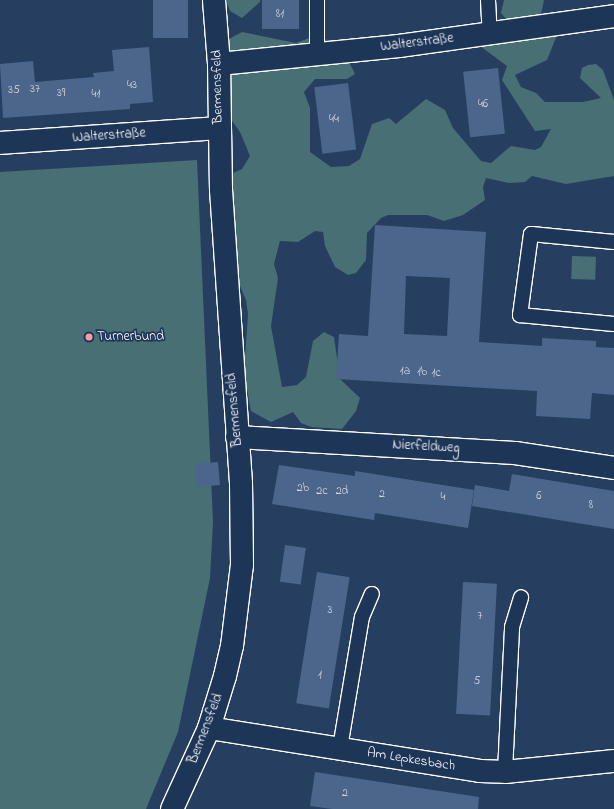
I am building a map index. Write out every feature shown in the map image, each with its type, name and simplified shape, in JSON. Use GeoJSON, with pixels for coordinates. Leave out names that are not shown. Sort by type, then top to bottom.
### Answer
{"type":"FeatureCollection","features":[{"type":"Feature","properties":{"kind":"street","name":"Bermensfeld"},"geometry":{"type":"LineString","coordinates":[[172,809],[209,728],[232,646],[240,590],[243,532],[219,128],[219,64],[214,0]]}},
{"type":"Feature","properties":{"kind":"street","name":"Walterstraße"},"geometry":{"type":"LineString","coordinates":[[219,64],[490,34],[614,16]]}},
{"type":"Feature","properties":{"kind":"street","name":"Walterstraße"},"geometry":{"type":"LineString","coordinates":[[0,143],[219,128]]}},
{"type":"Feature","properties":{"kind":"street","name":"Nierfeldweg"},"geometry":{"type":"LineString","coordinates":[[237,437],[515,452],[614,468]]}},
{"type":"Feature","properties":{"kind":"street","name":"Am Lepkesbach"},"geometry":{"type":"LineString","coordinates":[[209,728],[480,771],[505,772],[614,760]]}},
{"type":"Feature","properties":{"kind":"lane"},"geometry":{"type":"LineString","coordinates":[[317,0],[317,54]]}},
{"type":"Feature","properties":{"kind":"lane"},"geometry":{"type":"LineString","coordinates":[[488,0],[490,34]]}},
{"type":"Feature","properties":{"kind":"lane"},"geometry":{"type":"LineString","coordinates":[[614,242],[531,234],[520,315],[614,324]]}},
{"type":"Feature","properties":{"kind":"lane"},"geometry":{"type":"LineString","coordinates":[[340,748],[362,617],[372,594]]}},
{"type":"Feature","properties":{"kind":"lane"},"geometry":{"type":"LineString","coordinates":[[505,772],[512,626],[521,597]]}},
{"type":"Feature","properties":{"kind":"green space"},"geometry":{"type":"Polygon","coordinates":[[[226,0],[260,0],[260,2],[242,18],[230,11],[226,0]]]}},
{"type":"Feature","properties":{"kind":"green space"},"geometry":{"type":"Polygon","coordinates":[[[504,0],[544,0],[541,15],[557,35],[547,60],[515,75],[521,87],[536,93],[545,102],[583,102],[601,98],[580,78],[582,68],[588,65],[596,64],[603,70],[614,100],[614,176],[566,184],[532,176],[525,182],[509,183],[486,178],[483,187],[485,200],[463,215],[444,221],[427,215],[388,215],[381,218],[367,233],[366,260],[356,273],[348,275],[335,267],[325,246],[323,232],[315,231],[298,242],[280,241],[274,264],[278,278],[271,326],[282,387],[297,385],[306,377],[313,341],[324,332],[334,337],[340,379],[360,398],[356,411],[342,429],[311,427],[301,423],[293,412],[271,422],[251,411],[244,372],[248,315],[246,300],[235,274],[231,174],[242,169],[250,156],[240,132],[227,114],[225,41],[242,32],[296,43],[312,37],[339,42],[355,74],[347,79],[315,79],[304,92],[310,108],[310,152],[331,167],[349,166],[360,159],[372,124],[389,118],[396,124],[426,99],[445,110],[453,128],[481,161],[491,163],[511,146],[535,150],[541,147],[551,129],[535,131],[502,80],[507,66],[480,46],[514,37],[525,41],[533,35],[507,20],[501,13],[504,0]]]}},
{"type":"Feature","properties":{"kind":"green space"},"geometry":{"type":"Polygon","coordinates":[[[197,160],[213,522],[210,578],[178,732],[146,809],[0,809],[0,172],[197,160]]]}},
{"type":"Feature","properties":{"kind":"green space"},"geometry":{"type":"Polygon","coordinates":[[[572,256],[596,257],[595,280],[571,279],[572,256]]]}},
{"type":"Feature","properties":{"kind":"building"},"geometry":{"type":"Polygon","coordinates":[[[153,0],[188,0],[188,38],[153,38],[153,0]]]}},
{"type":"Feature","properties":{"kind":"building"},"geometry":{"type":"Polygon","coordinates":[[[262,0],[299,0],[299,29],[262,29],[262,0]]]}},
{"type":"Feature","properties":{"kind":"building"},"geometry":{"type":"Polygon","coordinates":[[[149,47],[153,102],[130,104],[130,109],[3,118],[0,64],[33,61],[35,82],[94,77],[93,73],[114,71],[112,50],[149,47]]]}},
{"type":"Feature","properties":{"kind":"building"},"geometry":{"type":"Polygon","coordinates":[[[498,68],[505,134],[470,137],[463,72],[498,68]]]}},
{"type":"Feature","properties":{"kind":"building"},"geometry":{"type":"Polygon","coordinates":[[[348,83],[356,150],[322,154],[314,87],[348,83]]]}},
{"type":"Feature","properties":{"kind":"building"},"geometry":{"type":"Polygon","coordinates":[[[375,225],[486,232],[479,342],[542,346],[542,338],[596,341],[596,347],[614,348],[614,395],[592,393],[590,419],[536,416],[537,391],[336,379],[339,334],[368,336],[375,225]],[[406,276],[404,334],[447,336],[450,278],[406,276]]]}},
{"type":"Feature","properties":{"kind":"building"},"geometry":{"type":"Polygon","coordinates":[[[218,462],[220,485],[197,487],[195,464],[218,462]]]}},
{"type":"Feature","properties":{"kind":"building"},"geometry":{"type":"Polygon","coordinates":[[[279,465],[355,476],[355,471],[474,490],[468,528],[375,513],[374,520],[272,504],[279,465]]]}},
{"type":"Feature","properties":{"kind":"building"},"geometry":{"type":"Polygon","coordinates":[[[512,474],[614,491],[614,529],[472,506],[475,485],[509,491],[512,474]]]}},
{"type":"Feature","properties":{"kind":"building"},"geometry":{"type":"Polygon","coordinates":[[[285,545],[306,548],[301,585],[280,582],[285,545]]]}},
{"type":"Feature","properties":{"kind":"building"},"geometry":{"type":"Polygon","coordinates":[[[317,572],[350,577],[329,709],[296,703],[317,572]]]}},
{"type":"Feature","properties":{"kind":"building"},"geometry":{"type":"Polygon","coordinates":[[[463,582],[497,584],[490,716],[456,714],[463,582]]]}},
{"type":"Feature","properties":{"kind":"building"},"geometry":{"type":"Polygon","coordinates":[[[315,772],[479,797],[478,809],[332,809],[310,806],[315,772]]]}},
{"type":"Feature","properties":{"kind":"place","name":"Turnerbund"},"geometry":{"type":"Point","coordinates":[89,337]}}]}
